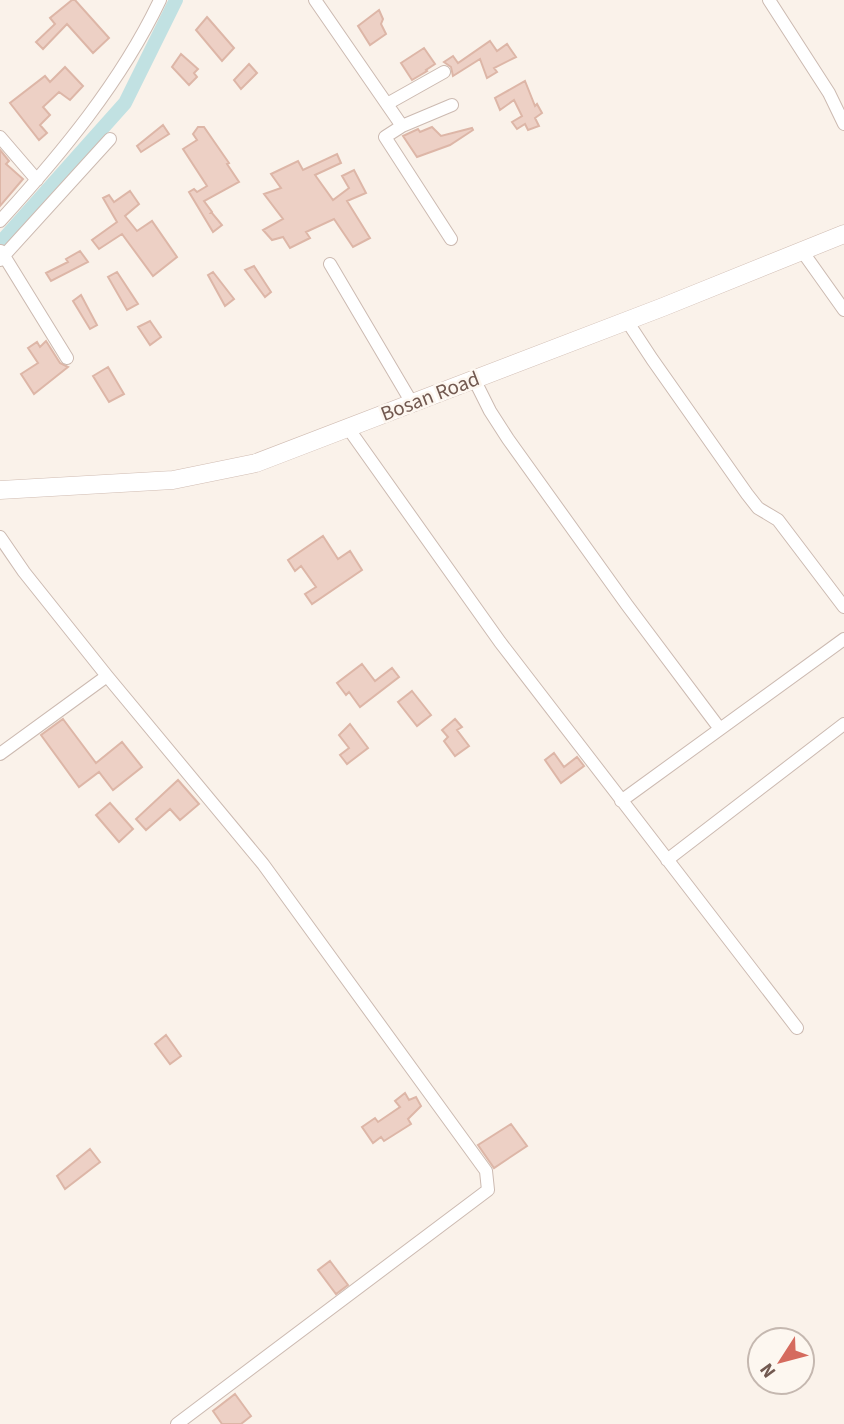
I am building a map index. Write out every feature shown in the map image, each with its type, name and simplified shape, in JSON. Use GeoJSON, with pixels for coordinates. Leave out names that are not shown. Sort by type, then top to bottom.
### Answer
{"type":"FeatureCollection","features":[{"type":"Feature","properties":{"kind":"main road","name":"Bosan Road"},"geometry":{"type":"LineString","coordinates":[[0,490],[173,480],[256,463],[627,321],[844,234]]}},
{"type":"Feature","properties":{"kind":"street"},"geometry":{"type":"LineString","coordinates":[[0,221],[37,180],[103,96],[160,0]]}},
{"type":"Feature","properties":{"kind":"street"},"geometry":{"type":"LineString","coordinates":[[315,0],[402,126]]}},
{"type":"Feature","properties":{"kind":"street"},"geometry":{"type":"LineString","coordinates":[[769,0],[829,93],[844,124]]}},
{"type":"Feature","properties":{"kind":"street"},"geometry":{"type":"LineString","coordinates":[[387,104],[444,72]]}},
{"type":"Feature","properties":{"kind":"street"},"geometry":{"type":"LineString","coordinates":[[450,239],[385,137],[402,126],[452,105]]}},
{"type":"Feature","properties":{"kind":"street"},"geometry":{"type":"LineString","coordinates":[[0,137],[37,180]]}},
{"type":"Feature","properties":{"kind":"street"},"geometry":{"type":"LineString","coordinates":[[67,358],[2,255],[110,139]]}},
{"type":"Feature","properties":{"kind":"street"},"geometry":{"type":"LineString","coordinates":[[802,251],[844,310]]}},
{"type":"Feature","properties":{"kind":"street"},"geometry":{"type":"LineString","coordinates":[[330,264],[412,403]]}},
{"type":"Feature","properties":{"kind":"street"},"geometry":{"type":"LineString","coordinates":[[627,321],[758,508],[778,520],[844,607]]}},
{"type":"Feature","properties":{"kind":"street"},"geometry":{"type":"LineString","coordinates":[[474,379],[489,411],[508,439],[626,605],[720,729]]}},
{"type":"Feature","properties":{"kind":"street"},"geometry":{"type":"LineString","coordinates":[[348,428],[500,642],[797,1028]]}},
{"type":"Feature","properties":{"kind":"street"},"geometry":{"type":"LineString","coordinates":[[0,537],[24,572],[107,676],[263,863],[486,1171],[488,1190],[177,1424]]}},
{"type":"Feature","properties":{"kind":"street"},"geometry":{"type":"LineString","coordinates":[[621,801],[844,639]]}},
{"type":"Feature","properties":{"kind":"street"},"geometry":{"type":"LineString","coordinates":[[0,754],[107,676]]}},
{"type":"Feature","properties":{"kind":"street"},"geometry":{"type":"LineString","coordinates":[[667,860],[844,724]]}},
{"type":"Feature","properties":{"kind":"building"},"geometry":{"type":"Polygon","coordinates":[[[75,0],[109,38],[93,53],[67,24],[43,49],[36,42],[55,24],[50,18],[75,0]]]}},
{"type":"Feature","properties":{"kind":"building"},"geometry":{"type":"Polygon","coordinates":[[[379,10],[386,34],[370,45],[358,26],[379,10]]]}},
{"type":"Feature","properties":{"kind":"building"},"geometry":{"type":"Polygon","coordinates":[[[207,17],[234,48],[222,61],[196,30],[207,17]]]}},
{"type":"Feature","properties":{"kind":"building"},"geometry":{"type":"Polygon","coordinates":[[[490,41],[497,51],[507,44],[516,57],[494,68],[497,72],[487,78],[480,59],[453,76],[451,67],[444,62],[453,56],[458,63],[490,41]]]}},
{"type":"Feature","properties":{"kind":"building"},"geometry":{"type":"Polygon","coordinates":[[[424,48],[435,64],[412,80],[401,63],[424,48]]]}},
{"type":"Feature","properties":{"kind":"building"},"geometry":{"type":"Polygon","coordinates":[[[181,54],[198,69],[194,73],[197,77],[189,85],[172,67],[181,54]]]}},
{"type":"Feature","properties":{"kind":"building"},"geometry":{"type":"Polygon","coordinates":[[[249,64],[257,73],[241,89],[234,80],[249,64]]]}},
{"type":"Feature","properties":{"kind":"building"},"geometry":{"type":"Polygon","coordinates":[[[65,67],[83,86],[70,100],[59,92],[43,107],[50,115],[40,125],[47,133],[39,140],[10,103],[45,76],[50,82],[65,67]]]}},
{"type":"Feature","properties":{"kind":"building"},"geometry":{"type":"Polygon","coordinates":[[[525,81],[535,106],[537,104],[542,113],[535,118],[539,126],[528,130],[525,124],[517,129],[512,122],[522,116],[514,100],[500,110],[495,98],[525,81]]]}},
{"type":"Feature","properties":{"kind":"building"},"geometry":{"type":"Polygon","coordinates":[[[163,125],[169,134],[141,152],[137,146],[163,125]]]}},
{"type":"Feature","properties":{"kind":"building"},"geometry":{"type":"Polygon","coordinates":[[[198,127],[204,127],[239,182],[204,201],[222,225],[213,232],[189,192],[194,189],[197,192],[207,186],[183,149],[197,140],[193,134],[198,127]]]}},
{"type":"Feature","properties":{"kind":"building"},"geometry":{"type":"Polygon","coordinates":[[[432,127],[441,136],[472,128],[473,130],[450,145],[417,157],[403,136],[418,129],[420,132],[432,127]]]}},
{"type":"Feature","properties":{"kind":"building"},"geometry":{"type":"Polygon","coordinates":[[[0,150],[9,161],[6,164],[23,179],[0,206],[0,150]]]}},
{"type":"Feature","properties":{"kind":"building"},"geometry":{"type":"Polygon","coordinates":[[[337,154],[341,163],[315,175],[333,200],[349,188],[342,176],[354,170],[366,193],[347,201],[370,238],[353,247],[334,219],[306,232],[310,238],[290,248],[283,237],[272,240],[263,230],[283,219],[264,194],[281,188],[271,174],[298,161],[303,170],[337,154]]]}},
{"type":"Feature","properties":{"kind":"building"},"geometry":{"type":"Polygon","coordinates":[[[130,191],[139,204],[125,216],[137,231],[152,221],[177,257],[153,276],[122,234],[99,249],[92,240],[117,222],[103,198],[109,195],[114,202],[130,191]]]}},
{"type":"Feature","properties":{"kind":"building"},"geometry":{"type":"Polygon","coordinates":[[[80,251],[88,262],[51,281],[46,273],[68,262],[66,259],[80,251]]]}},
{"type":"Feature","properties":{"kind":"building"},"geometry":{"type":"Polygon","coordinates":[[[254,266],[271,292],[265,297],[245,270],[254,266]]]}},
{"type":"Feature","properties":{"kind":"building"},"geometry":{"type":"Polygon","coordinates":[[[117,272],[138,304],[127,310],[108,277],[117,272]]]}},
{"type":"Feature","properties":{"kind":"building"},"geometry":{"type":"Polygon","coordinates":[[[213,272],[234,299],[225,306],[208,275],[213,272]]]}},
{"type":"Feature","properties":{"kind":"building"},"geometry":{"type":"Polygon","coordinates":[[[81,295],[97,325],[90,329],[73,301],[81,295]]]}},
{"type":"Feature","properties":{"kind":"building"},"geometry":{"type":"Polygon","coordinates":[[[150,321],[161,337],[150,345],[138,327],[150,321]]]}},
{"type":"Feature","properties":{"kind":"building"},"geometry":{"type":"Polygon","coordinates":[[[46,341],[60,363],[68,367],[34,394],[21,374],[38,363],[28,348],[37,342],[40,347],[46,341]]]}},
{"type":"Feature","properties":{"kind":"building"},"geometry":{"type":"Polygon","coordinates":[[[108,367],[124,394],[109,402],[93,376],[108,367]]]}},
{"type":"Feature","properties":{"kind":"building"},"geometry":{"type":"Polygon","coordinates":[[[323,536],[338,559],[350,551],[362,570],[312,604],[305,594],[316,587],[301,566],[295,571],[288,560],[323,536]]]}},
{"type":"Feature","properties":{"kind":"building"},"geometry":{"type":"Polygon","coordinates":[[[362,664],[375,681],[392,668],[399,677],[360,707],[349,692],[346,695],[337,683],[362,664]]]}},
{"type":"Feature","properties":{"kind":"building"},"geometry":{"type":"Polygon","coordinates":[[[412,691],[431,715],[417,726],[398,702],[412,691]]]}},
{"type":"Feature","properties":{"kind":"building"},"geometry":{"type":"Polygon","coordinates":[[[63,719],[96,763],[122,742],[142,767],[113,790],[99,772],[79,787],[41,735],[63,719]]]}},
{"type":"Feature","properties":{"kind":"building"},"geometry":{"type":"Polygon","coordinates":[[[455,719],[462,727],[457,730],[469,746],[455,756],[444,741],[448,737],[442,730],[455,719]]]}},
{"type":"Feature","properties":{"kind":"building"},"geometry":{"type":"Polygon","coordinates":[[[350,724],[368,748],[347,764],[340,755],[349,748],[339,735],[350,724]]]}},
{"type":"Feature","properties":{"kind":"building"},"geometry":{"type":"Polygon","coordinates":[[[554,753],[564,767],[577,757],[584,766],[561,783],[545,760],[554,753]]]}},
{"type":"Feature","properties":{"kind":"building"},"geometry":{"type":"Polygon","coordinates":[[[178,780],[199,804],[180,820],[170,809],[146,830],[136,819],[178,780]]]}},
{"type":"Feature","properties":{"kind":"building"},"geometry":{"type":"Polygon","coordinates":[[[110,803],[133,829],[119,842],[96,815],[110,803]]]}},
{"type":"Feature","properties":{"kind":"building"},"geometry":{"type":"Polygon","coordinates":[[[166,1035],[181,1056],[170,1064],[155,1044],[166,1035]]]}},
{"type":"Feature","properties":{"kind":"building"},"geometry":{"type":"Polygon","coordinates":[[[405,1093],[409,1100],[416,1097],[421,1106],[408,1119],[411,1124],[384,1141],[381,1137],[373,1143],[362,1127],[375,1118],[378,1122],[400,1107],[395,1101],[405,1093]]]}},
{"type":"Feature","properties":{"kind":"building"},"geometry":{"type":"Polygon","coordinates":[[[511,1124],[527,1146],[494,1168],[478,1145],[511,1124]]]}},
{"type":"Feature","properties":{"kind":"building"},"geometry":{"type":"Polygon","coordinates":[[[90,1149],[100,1162],[65,1189],[57,1176],[90,1149]]]}},
{"type":"Feature","properties":{"kind":"building"},"geometry":{"type":"Polygon","coordinates":[[[330,1261],[348,1285],[336,1294],[318,1270],[330,1261]]]}},
{"type":"Feature","properties":{"kind":"building"},"geometry":{"type":"Polygon","coordinates":[[[235,1394],[251,1416],[241,1424],[222,1424],[213,1411],[235,1394]]]}},
{"type":"Feature","properties":{"kind":"waterway"},"geometry":{"type":"LineString","coordinates":[[0,243],[125,103],[176,0]]}}]}
